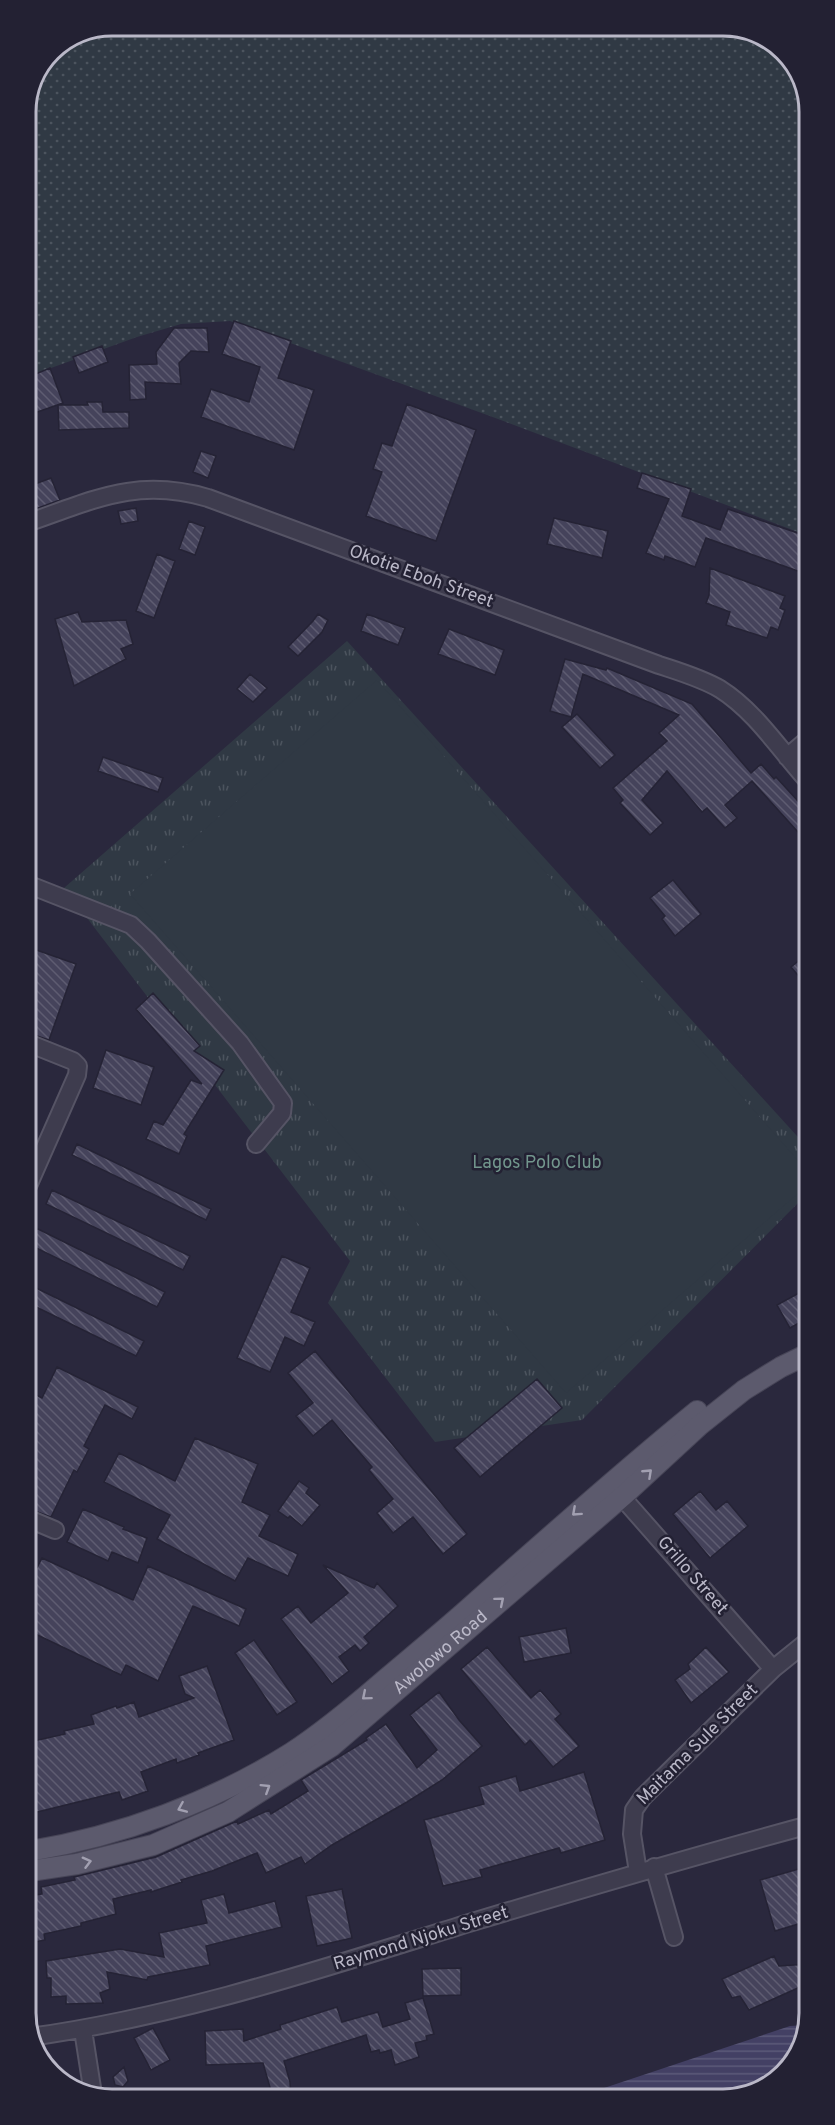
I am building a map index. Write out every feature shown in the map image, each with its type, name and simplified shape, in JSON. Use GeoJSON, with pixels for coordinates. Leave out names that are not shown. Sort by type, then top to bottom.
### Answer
{"type":"FeatureCollection","features":[{"type":"Feature","properties":{"kind":"main road","name":"Awolowo Road"},"geometry":{"type":"LineString","coordinates":[[36,1870],[77,1864],[153,1845],[228,1812],[332,1746],[713,1398],[799,1345]]}},
{"type":"Feature","properties":{"kind":"main road","name":"Awolowo Road"},"geometry":{"type":"LineString","coordinates":[[36,1850],[93,1838],[178,1810],[248,1777],[290,1753],[327,1728],[616,1489],[744,1390],[799,1358]]}},
{"type":"Feature","properties":{"kind":"street","name":"Okotie Eboh Street"},"geometry":{"type":"LineString","coordinates":[[36,521],[105,496],[128,491],[155,489],[183,491],[208,498],[659,665],[692,675],[721,690],[748,713],[799,771]]}},
{"type":"Feature","properties":{"kind":"street"},"geometry":{"type":"LineString","coordinates":[[787,757],[799,747]]}},
{"type":"Feature","properties":{"kind":"street"},"geometry":{"type":"LineString","coordinates":[[36,888],[131,925],[240,1043],[283,1103],[282,1113],[256,1144]]}},
{"type":"Feature","properties":{"kind":"street"},"geometry":{"type":"LineString","coordinates":[[36,1046],[73,1061],[78,1066],[77,1075],[36,1168]]}},
{"type":"Feature","properties":{"kind":"street","name":"Grillo Street"},"geometry":{"type":"LineString","coordinates":[[616,1489],[773,1670]]}},
{"type":"Feature","properties":{"kind":"street"},"geometry":{"type":"LineString","coordinates":[[36,1522],[55,1530]]}},
{"type":"Feature","properties":{"kind":"street","name":"Maitama Sule Street"},"geometry":{"type":"LineString","coordinates":[[674,1937],[633,1834],[634,1810],[665,1774],[773,1670],[799,1648]]}},
{"type":"Feature","properties":{"kind":"street","name":"Raymond Njoku Street"},"geometry":{"type":"LineString","coordinates":[[40,2036],[83,2030],[193,2006],[328,1968],[646,1870],[799,1828]]}},
{"type":"Feature","properties":{"kind":"street"},"geometry":{"type":"LineString","coordinates":[[83,2030],[92,2086]]}},
{"type":"Feature","properties":{"kind":"green space"},"geometry":{"type":"Polygon","coordinates":[[[112,36],[728,36],[738,37],[761,46],[777,58],[789,74],[795,88],[799,112],[799,532],[230,321],[181,324],[137,337],[36,373],[36,107],[44,79],[52,66],[62,55],[83,42],[97,37],[112,36]]]}},
{"type":"Feature","properties":{"kind":"green space","name":"Lagos Polo Club"},"geometry":{"type":"Polygon","coordinates":[[[347,641],[799,1138],[799,1202],[582,1420],[435,1442],[328,1303],[350,1261],[64,888],[347,641]]]}},
{"type":"Feature","properties":{"kind":"green space","name":"Lagos Polo Club"},"geometry":{"type":"Polygon","coordinates":[[[377,680],[799,1162],[799,1193],[566,1393],[130,894],[377,680]]]}},
{"type":"Feature","properties":{"kind":"shaded area"},"geometry":{"type":"Polygon","coordinates":[[[798,2025],[798,2028],[789,2051],[777,2067],[756,2081],[738,2088],[601,2089],[790,2026],[798,2025]]]}},
{"type":"Feature","properties":{"kind":"building"},"geometry":{"type":"Polygon","coordinates":[[[234,321],[291,341],[278,378],[314,390],[294,450],[201,417],[211,389],[249,402],[260,367],[222,354],[234,321]]]}},
{"type":"Feature","properties":{"kind":"building"},"geometry":{"type":"Polygon","coordinates":[[[174,328],[207,328],[209,352],[191,351],[179,363],[181,384],[145,382],[146,399],[130,400],[129,365],[157,364],[156,352],[174,328]]]}},
{"type":"Feature","properties":{"kind":"building"},"geometry":{"type":"Polygon","coordinates":[[[102,346],[108,362],[79,373],[73,357],[102,346]]]}},
{"type":"Feature","properties":{"kind":"building"},"geometry":{"type":"Polygon","coordinates":[[[50,368],[63,403],[36,412],[36,374],[50,368]]]}},
{"type":"Feature","properties":{"kind":"building"},"geometry":{"type":"Polygon","coordinates":[[[87,402],[102,402],[103,412],[129,412],[129,428],[59,430],[58,405],[88,405],[87,402]]]}},
{"type":"Feature","properties":{"kind":"building"},"geometry":{"type":"Polygon","coordinates":[[[407,404],[476,430],[436,541],[366,516],[382,472],[373,469],[382,443],[392,446],[407,404]]]}},
{"type":"Feature","properties":{"kind":"building"},"geometry":{"type":"Polygon","coordinates":[[[201,451],[216,456],[208,478],[193,472],[201,451]]]}},
{"type":"Feature","properties":{"kind":"building"},"geometry":{"type":"Polygon","coordinates":[[[642,473],[691,489],[682,516],[720,530],[728,509],[799,534],[799,571],[706,538],[695,567],[665,556],[664,560],[646,553],[669,499],[637,488],[642,473]]]}},
{"type":"Feature","properties":{"kind":"building"},"geometry":{"type":"Polygon","coordinates":[[[51,478],[60,500],[36,509],[36,484],[51,478]]]}},
{"type":"Feature","properties":{"kind":"building"},"geometry":{"type":"Polygon","coordinates":[[[136,508],[138,521],[121,524],[118,511],[136,508]]]}},
{"type":"Feature","properties":{"kind":"building"},"geometry":{"type":"Polygon","coordinates":[[[554,518],[608,531],[602,558],[547,544],[554,518]]]}},
{"type":"Feature","properties":{"kind":"building"},"geometry":{"type":"Polygon","coordinates":[[[189,521],[205,527],[195,555],[179,549],[189,521]]]}},
{"type":"Feature","properties":{"kind":"building"},"geometry":{"type":"Polygon","coordinates":[[[157,554],[175,561],[154,618],[136,611],[157,554]]]}},
{"type":"Feature","properties":{"kind":"building"},"geometry":{"type":"Polygon","coordinates":[[[710,568],[785,596],[780,608],[785,610],[778,630],[771,627],[767,638],[726,625],[730,612],[706,603],[709,595],[710,568]]]}},
{"type":"Feature","properties":{"kind":"building"},"geometry":{"type":"Polygon","coordinates":[[[78,612],[82,622],[126,620],[133,644],[121,649],[126,659],[74,686],[55,619],[78,612]]]}},
{"type":"Feature","properties":{"kind":"building"},"geometry":{"type":"Polygon","coordinates":[[[318,614],[328,620],[322,632],[298,656],[288,647],[318,614]]]}},
{"type":"Feature","properties":{"kind":"building"},"geometry":{"type":"Polygon","coordinates":[[[367,614],[405,628],[398,645],[361,631],[367,614]]]}},
{"type":"Feature","properties":{"kind":"building"},"geometry":{"type":"Polygon","coordinates":[[[449,629],[504,650],[495,675],[438,654],[449,629]]]}},
{"type":"Feature","properties":{"kind":"building"},"geometry":{"type":"Polygon","coordinates":[[[565,659],[606,670],[607,668],[692,704],[751,773],[761,764],[799,802],[799,833],[752,781],[725,805],[737,818],[725,828],[707,808],[702,812],[667,771],[642,800],[663,823],[650,835],[620,803],[623,800],[613,788],[667,741],[659,733],[679,715],[583,674],[571,717],[550,711],[565,659]]]}},
{"type":"Feature","properties":{"kind":"building"},"geometry":{"type":"Polygon","coordinates":[[[250,674],[267,688],[253,702],[237,689],[250,674]]]}},
{"type":"Feature","properties":{"kind":"building"},"geometry":{"type":"Polygon","coordinates":[[[577,714],[615,755],[600,768],[562,727],[577,714]]]}},
{"type":"Feature","properties":{"kind":"building"},"geometry":{"type":"Polygon","coordinates":[[[103,757],[163,778],[158,792],[98,771],[103,757]]]}},
{"type":"Feature","properties":{"kind":"building"},"geometry":{"type":"Polygon","coordinates":[[[673,880],[701,914],[675,936],[662,919],[665,916],[650,898],[673,880]]]}},
{"type":"Feature","properties":{"kind":"building"},"geometry":{"type":"Polygon","coordinates":[[[36,950],[76,964],[49,1040],[36,1036],[36,950]]]}},
{"type":"Feature","properties":{"kind":"building"},"geometry":{"type":"Polygon","coordinates":[[[799,960],[799,976],[791,967],[799,960]]]}},
{"type":"Feature","properties":{"kind":"building"},"geometry":{"type":"Polygon","coordinates":[[[153,993],[200,1046],[194,1051],[224,1070],[184,1134],[187,1136],[179,1154],[146,1139],[154,1121],[163,1125],[191,1080],[202,1084],[136,1009],[153,993]]]}},
{"type":"Feature","properties":{"kind":"building"},"geometry":{"type":"Polygon","coordinates":[[[106,1050],[154,1067],[141,1105],[93,1088],[106,1050]]]}},
{"type":"Feature","properties":{"kind":"building"},"geometry":{"type":"Polygon","coordinates":[[[77,1144],[211,1209],[206,1220],[72,1155],[77,1144]]]}},
{"type":"Feature","properties":{"kind":"building"},"geometry":{"type":"Polygon","coordinates":[[[52,1190],[190,1256],[183,1270],[46,1204],[52,1190]]]}},
{"type":"Feature","properties":{"kind":"building"},"geometry":{"type":"Polygon","coordinates":[[[36,1228],[165,1292],[157,1307],[36,1248],[36,1228]]]}},
{"type":"Feature","properties":{"kind":"building"},"geometry":{"type":"Polygon","coordinates":[[[282,1256],[310,1268],[291,1312],[315,1322],[304,1346],[285,1337],[270,1372],[237,1358],[282,1256]]]}},
{"type":"Feature","properties":{"kind":"building"},"geometry":{"type":"Polygon","coordinates":[[[36,1288],[144,1341],[136,1356],[36,1307],[36,1288]]]}},
{"type":"Feature","properties":{"kind":"building"},"geometry":{"type":"Polygon","coordinates":[[[799,1293],[799,1323],[790,1328],[777,1305],[799,1293]]]}},
{"type":"Feature","properties":{"kind":"building"},"geometry":{"type":"Polygon","coordinates":[[[315,1351],[467,1534],[443,1554],[413,1517],[393,1533],[377,1513],[393,1499],[369,1470],[372,1467],[332,1420],[313,1436],[296,1416],[313,1403],[288,1373],[315,1351]]]}},
{"type":"Feature","properties":{"kind":"building"},"geometry":{"type":"Polygon","coordinates":[[[57,1367],[138,1407],[132,1419],[105,1405],[84,1446],[89,1449],[77,1472],[74,1470],[51,1517],[36,1512],[36,1395],[42,1398],[57,1367]]]}},
{"type":"Feature","properties":{"kind":"building"},"geometry":{"type":"Polygon","coordinates":[[[537,1379],[562,1408],[480,1477],[454,1448],[537,1379]]]}},
{"type":"Feature","properties":{"kind":"building"},"geometry":{"type":"Polygon","coordinates":[[[195,1438],[258,1464],[242,1502],[270,1515],[259,1536],[298,1554],[288,1576],[248,1558],[235,1581],[157,1539],[170,1515],[104,1482],[119,1453],[175,1481],[195,1438]]]}},
{"type":"Feature","properties":{"kind":"building"},"geometry":{"type":"Polygon","coordinates":[[[299,1481],[309,1488],[306,1493],[320,1505],[302,1526],[290,1516],[288,1518],[278,1511],[299,1481]]]}},
{"type":"Feature","properties":{"kind":"building"},"geometry":{"type":"Polygon","coordinates":[[[700,1491],[716,1510],[727,1501],[748,1526],[710,1558],[673,1514],[700,1491]]]}},
{"type":"Feature","properties":{"kind":"building"},"geometry":{"type":"Polygon","coordinates":[[[83,1509],[147,1538],[138,1563],[112,1552],[108,1561],[67,1542],[83,1509]]]}},
{"type":"Feature","properties":{"kind":"building"},"geometry":{"type":"Polygon","coordinates":[[[42,1558],[133,1600],[148,1566],[246,1609],[239,1626],[193,1606],[158,1681],[126,1665],[121,1675],[36,1634],[36,1570],[42,1558]]]}},
{"type":"Feature","properties":{"kind":"building"},"geometry":{"type":"Polygon","coordinates":[[[323,1565],[374,1588],[377,1583],[398,1606],[364,1637],[369,1643],[360,1651],[355,1645],[339,1657],[349,1671],[332,1684],[281,1619],[298,1606],[311,1623],[348,1593],[323,1565]]]}},
{"type":"Feature","properties":{"kind":"building"},"geometry":{"type":"Polygon","coordinates":[[[566,1628],[571,1653],[524,1662],[519,1637],[566,1628]]]}},
{"type":"Feature","properties":{"kind":"building"},"geometry":{"type":"Polygon","coordinates":[[[254,1640],[297,1702],[277,1715],[235,1653],[254,1640]]]}},
{"type":"Feature","properties":{"kind":"building"},"geometry":{"type":"Polygon","coordinates":[[[487,1647],[531,1698],[540,1690],[561,1714],[555,1719],[579,1746],[553,1767],[530,1740],[525,1745],[461,1669],[487,1647]]]}},
{"type":"Feature","properties":{"kind":"building"},"geometry":{"type":"Polygon","coordinates":[[[706,1647],[729,1672],[691,1703],[675,1680],[690,1669],[688,1664],[706,1647]]]}},
{"type":"Feature","properties":{"kind":"building"},"geometry":{"type":"Polygon","coordinates":[[[207,1666],[234,1740],[177,1763],[176,1759],[141,1772],[148,1791],[122,1800],[119,1792],[36,1812],[36,1740],[94,1724],[91,1715],[116,1706],[117,1708],[134,1702],[139,1717],[194,1698],[185,1694],[179,1676],[207,1666]]]}},
{"type":"Feature","properties":{"kind":"building"},"geometry":{"type":"Polygon","coordinates":[[[439,1692],[482,1746],[442,1780],[332,1845],[305,1864],[301,1857],[266,1873],[257,1853],[151,1892],[151,1890],[113,1899],[116,1914],[81,1923],[81,1926],[44,1934],[45,1940],[36,1942],[36,1895],[42,1894],[41,1887],[75,1880],[74,1877],[156,1857],[237,1821],[238,1824],[269,1810],[271,1814],[308,1791],[301,1780],[367,1740],[366,1738],[386,1724],[417,1768],[437,1750],[410,1715],[439,1692]]]}},
{"type":"Feature","properties":{"kind":"building"},"geometry":{"type":"Polygon","coordinates":[[[584,1772],[605,1840],[561,1853],[559,1848],[480,1870],[482,1877],[443,1886],[424,1820],[484,1804],[479,1787],[516,1776],[520,1791],[584,1772]]]}},
{"type":"Feature","properties":{"kind":"building"},"geometry":{"type":"Polygon","coordinates":[[[799,1869],[799,1924],[775,1931],[760,1880],[799,1869]]]}},
{"type":"Feature","properties":{"kind":"building"},"geometry":{"type":"Polygon","coordinates":[[[342,1889],[352,1938],[317,1946],[306,1896],[342,1889]]]}},
{"type":"Feature","properties":{"kind":"building"},"geometry":{"type":"Polygon","coordinates":[[[224,1894],[229,1913],[275,1901],[282,1927],[206,1946],[210,1965],[148,1977],[147,1980],[107,1972],[110,1989],[100,1993],[103,2003],[66,2004],[66,1996],[51,1997],[51,1978],[47,1978],[46,1961],[120,1949],[164,1957],[159,1933],[207,1923],[201,1900],[224,1894]]]}},
{"type":"Feature","properties":{"kind":"building"},"geometry":{"type":"Polygon","coordinates":[[[774,1956],[779,1966],[799,1965],[799,1988],[749,2010],[740,1996],[732,1998],[722,1979],[774,1956]]]}},
{"type":"Feature","properties":{"kind":"building"},"geometry":{"type":"Polygon","coordinates":[[[461,1968],[461,1995],[423,1996],[422,1969],[461,1968]]]}},
{"type":"Feature","properties":{"kind":"building"},"geometry":{"type":"Polygon","coordinates":[[[423,1998],[434,2034],[426,2036],[427,2040],[415,2043],[419,2057],[395,2065],[391,2050],[380,2053],[379,2050],[371,2052],[366,2035],[284,2061],[290,2089],[270,2089],[263,2063],[206,2065],[205,2031],[243,2029],[244,2041],[281,2029],[280,2025],[337,2007],[342,2022],[378,2012],[383,2027],[410,2019],[405,2003],[423,1998]]]}},
{"type":"Feature","properties":{"kind":"building"},"geometry":{"type":"Polygon","coordinates":[[[153,2028],[170,2060],[151,2070],[134,2038],[153,2028]]]}},
{"type":"Feature","properties":{"kind":"building"},"geometry":{"type":"Polygon","coordinates":[[[124,2067],[128,2081],[123,2087],[115,2085],[113,2077],[124,2067]]]}}]}
